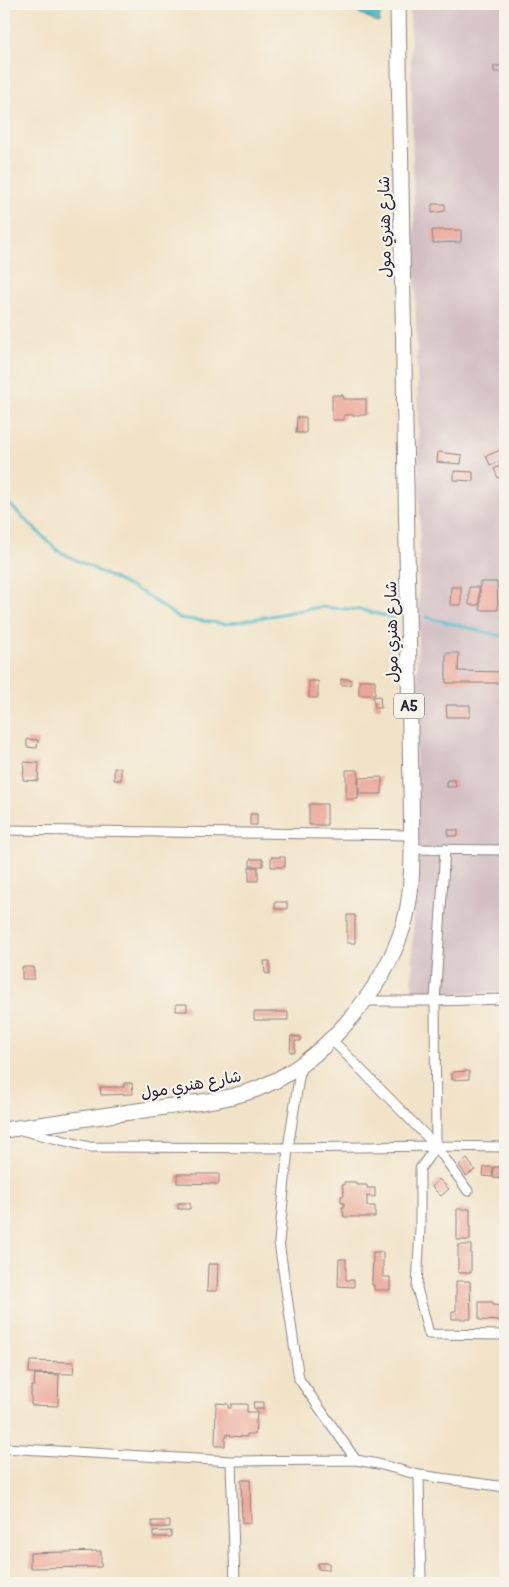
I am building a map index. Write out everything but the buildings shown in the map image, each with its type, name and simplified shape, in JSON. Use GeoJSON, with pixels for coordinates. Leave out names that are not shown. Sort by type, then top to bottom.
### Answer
{"type":"FeatureCollection","features":[{"type":"Feature","properties":{"kind":"highway","name":"شارع هنري مول"},"geometry":{"type":"LineString","coordinates":[[9,1129],[230,1096],[271,1083],[302,1065],[332,1040],[364,1001],[386,966],[404,926],[412,879],[412,842],[398,4]]}},
{"type":"Feature","properties":{"kind":"street"},"geometry":{"type":"LineString","coordinates":[[4,830],[412,842],[445,849],[505,850]]}},
{"type":"Feature","properties":{"kind":"street"},"geometry":{"type":"LineString","coordinates":[[445,849],[434,1001],[436,1146],[420,1169],[417,1288],[429,1334],[505,1335]]}},
{"type":"Feature","properties":{"kind":"street"},"geometry":{"type":"LineString","coordinates":[[364,1001],[505,999]]}},
{"type":"Feature","properties":{"kind":"street"},"geometry":{"type":"LineString","coordinates":[[332,1040],[436,1146],[468,1191]]}},
{"type":"Feature","properties":{"kind":"street"},"geometry":{"type":"LineString","coordinates":[[302,1065],[288,1148],[279,1242],[299,1379],[356,1460]]}},
{"type":"Feature","properties":{"kind":"street"},"geometry":{"type":"LineString","coordinates":[[9,1129],[90,1147],[505,1147]]}},
{"type":"Feature","properties":{"kind":"street"},"geometry":{"type":"LineString","coordinates":[[4,1448],[231,1461],[356,1460],[419,1475],[505,1487]]}},
{"type":"Feature","properties":{"kind":"street"},"geometry":{"type":"LineString","coordinates":[[231,1461],[235,1583]]}},
{"type":"Feature","properties":{"kind":"street"},"geometry":{"type":"LineString","coordinates":[[419,1475],[421,1583]]}},
{"type":"Feature","properties":{"kind":"shaded area"},"geometry":{"type":"Polygon","coordinates":[[[410,4],[505,4],[505,992],[412,994],[420,525],[410,4]]]}},
{"type":"Feature","properties":{"kind":"water"},"geometry":{"type":"Polygon","coordinates":[[[356,4],[381,4],[379,23],[359,13],[356,4]]]}},
{"type":"Feature","properties":{"kind":"waterway"},"geometry":{"type":"LineString","coordinates":[[4,499],[58,551],[143,593],[179,618],[226,624],[319,607],[362,610],[394,618]]}},
{"type":"Feature","properties":{"kind":"waterway"},"geometry":{"type":"LineString","coordinates":[[426,617],[505,637]]}}]}
